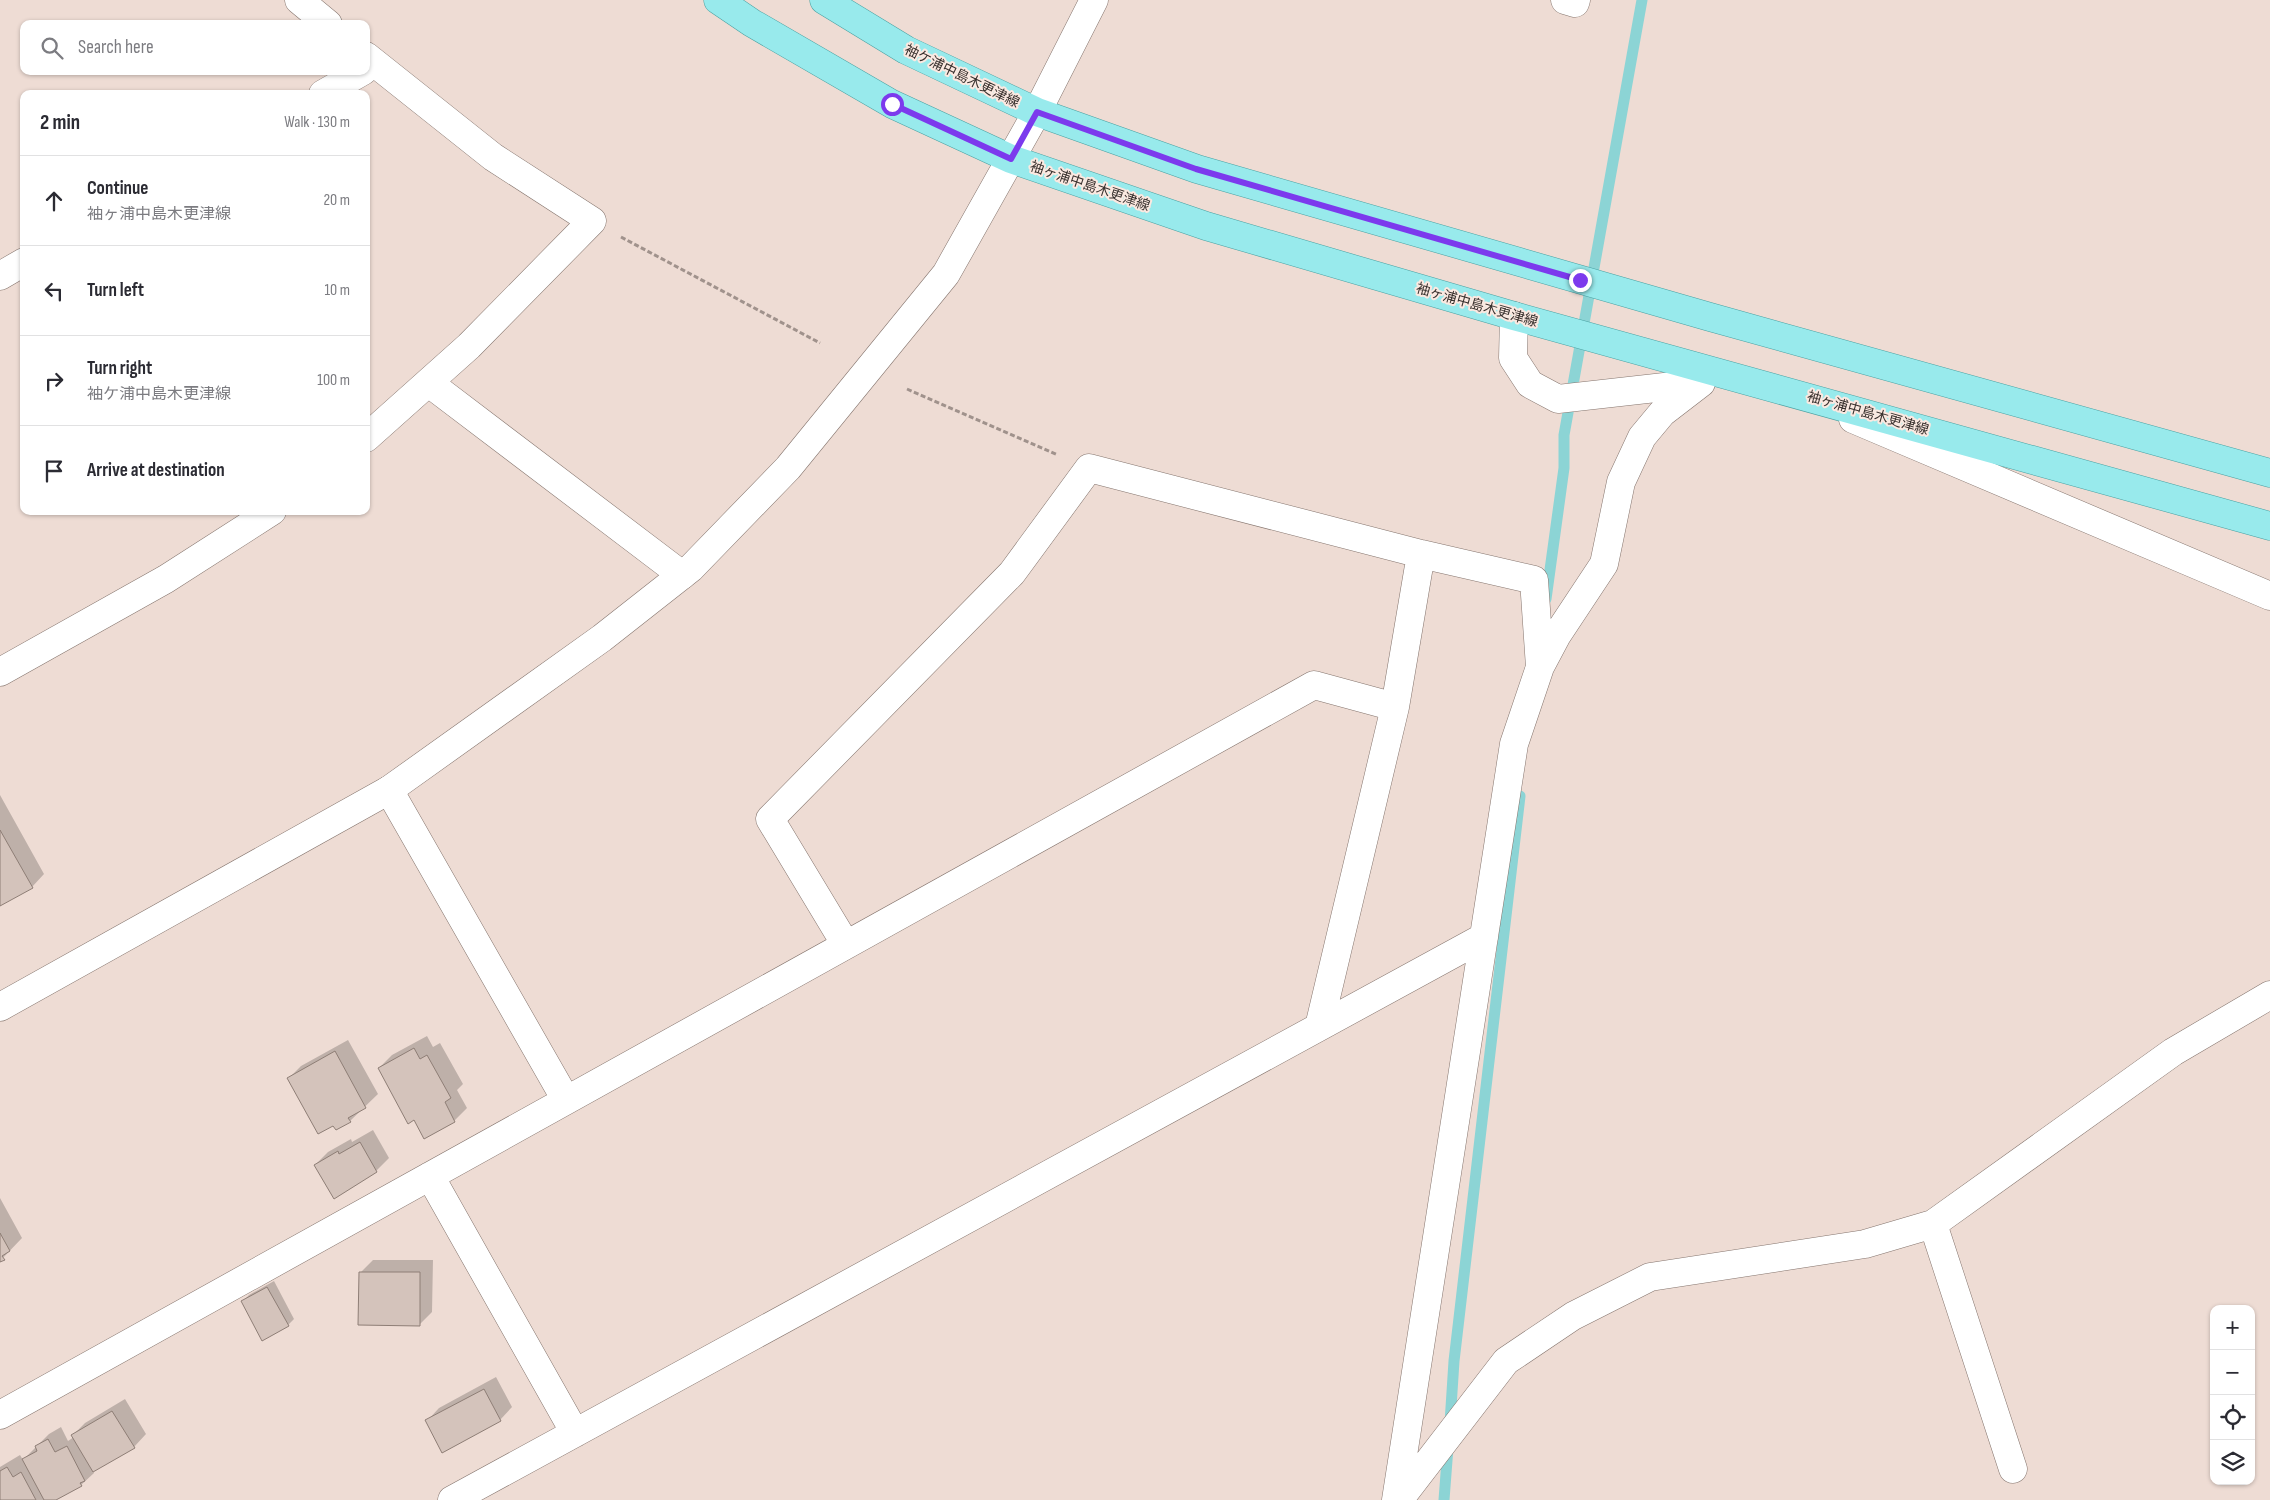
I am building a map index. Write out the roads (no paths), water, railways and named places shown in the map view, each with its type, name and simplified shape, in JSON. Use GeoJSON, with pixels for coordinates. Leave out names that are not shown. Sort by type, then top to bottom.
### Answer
{"type":"FeatureCollection","features":[{"type":"Feature","properties":{"kind":"main road","name":"袖ヶ浦中島木更津線"},"geometry":{"type":"LineString","coordinates":[[718,0],[752,23],[892,104],[1011,159],[1206,226],[1514,316],[1697,374],[2270,526]]}},
{"type":"Feature","properties":{"kind":"main road","name":"袖ケ浦中島木更津線"},"geometry":{"type":"LineString","coordinates":[[824,0],[906,50],[1037,112],[1196,169],[1710,317],[2270,473]]}},
{"type":"Feature","properties":{"kind":"street"},"geometry":{"type":"LineString","coordinates":[[299,0],[323,20]]}},
{"type":"Feature","properties":{"kind":"street"},"geometry":{"type":"LineString","coordinates":[[0,1007],[389,790],[602,638],[682,575],[788,468],[946,274],[1037,112],[1094,0]]}},
{"type":"Feature","properties":{"kind":"street"},"geometry":{"type":"LineString","coordinates":[[1565,0],[1575,3],[1576,0]]}},
{"type":"Feature","properties":{"kind":"street"},"geometry":{"type":"LineString","coordinates":[[370,66],[493,157],[592,221],[469,346],[370,434]]}},
{"type":"Feature","properties":{"kind":"street"},"geometry":{"type":"LineString","coordinates":[[329,90],[352,75]]}},
{"type":"Feature","properties":{"kind":"street"},"geometry":{"type":"LineString","coordinates":[[0,276],[20,264]]}},
{"type":"Feature","properties":{"kind":"street"},"geometry":{"type":"LineString","coordinates":[[1514,316],[1513,358],[1530,384],[1558,399],[1697,374],[1776,392],[1845,416],[2270,596]]}},
{"type":"Feature","properties":{"kind":"street"},"geometry":{"type":"LineString","coordinates":[[1397,1500],[1514,744],[1540,667],[1557,635],[1604,564],[1621,482],[1642,437],[1697,374]]}},
{"type":"Feature","properties":{"kind":"street"},"geometry":{"type":"LineString","coordinates":[[428,383],[682,575]]}},
{"type":"Feature","properties":{"kind":"street"},"geometry":{"type":"LineString","coordinates":[[846,945],[770,819],[1012,573],[1089,468],[1421,554],[1534,580],[1540,667]]}},
{"type":"Feature","properties":{"kind":"street"},"geometry":{"type":"LineString","coordinates":[[0,672],[166,579],[266,515]]}},
{"type":"Feature","properties":{"kind":"street"},"geometry":{"type":"LineString","coordinates":[[1319,1027],[1394,707],[1421,554]]}},
{"type":"Feature","properties":{"kind":"street"},"geometry":{"type":"LineString","coordinates":[[0,1415],[1314,685],[1394,707]]}},
{"type":"Feature","properties":{"kind":"street"},"geometry":{"type":"LineString","coordinates":[[389,790],[566,1100]]}},
{"type":"Feature","properties":{"kind":"street"},"geometry":{"type":"LineString","coordinates":[[452,1500],[1484,937]]}},
{"type":"Feature","properties":{"kind":"street"},"geometry":{"type":"LineString","coordinates":[[1397,1500],[1506,1361],[1574,1316],[1650,1277],[1865,1244],[1933,1224],[2173,1052],[2270,995]]}},
{"type":"Feature","properties":{"kind":"street"},"geometry":{"type":"LineString","coordinates":[[430,1176],[575,1433]]}},
{"type":"Feature","properties":{"kind":"street"},"geometry":{"type":"LineString","coordinates":[[1933,1224],[2013,1469]]}},
{"type":"Feature","properties":{"kind":"waterway"},"geometry":{"type":"LineString","coordinates":[[1546,599],[1564,468],[1564,435],[1642,0]]}},
{"type":"Feature","properties":{"kind":"waterway"},"geometry":{"type":"LineString","coordinates":[[1450,1423],[1454,1361],[1520,796]]}},
{"type":"Feature","properties":{"kind":"waterway"},"geometry":{"type":"LineString","coordinates":[[1444,1500],[1448,1447]]}}]}
